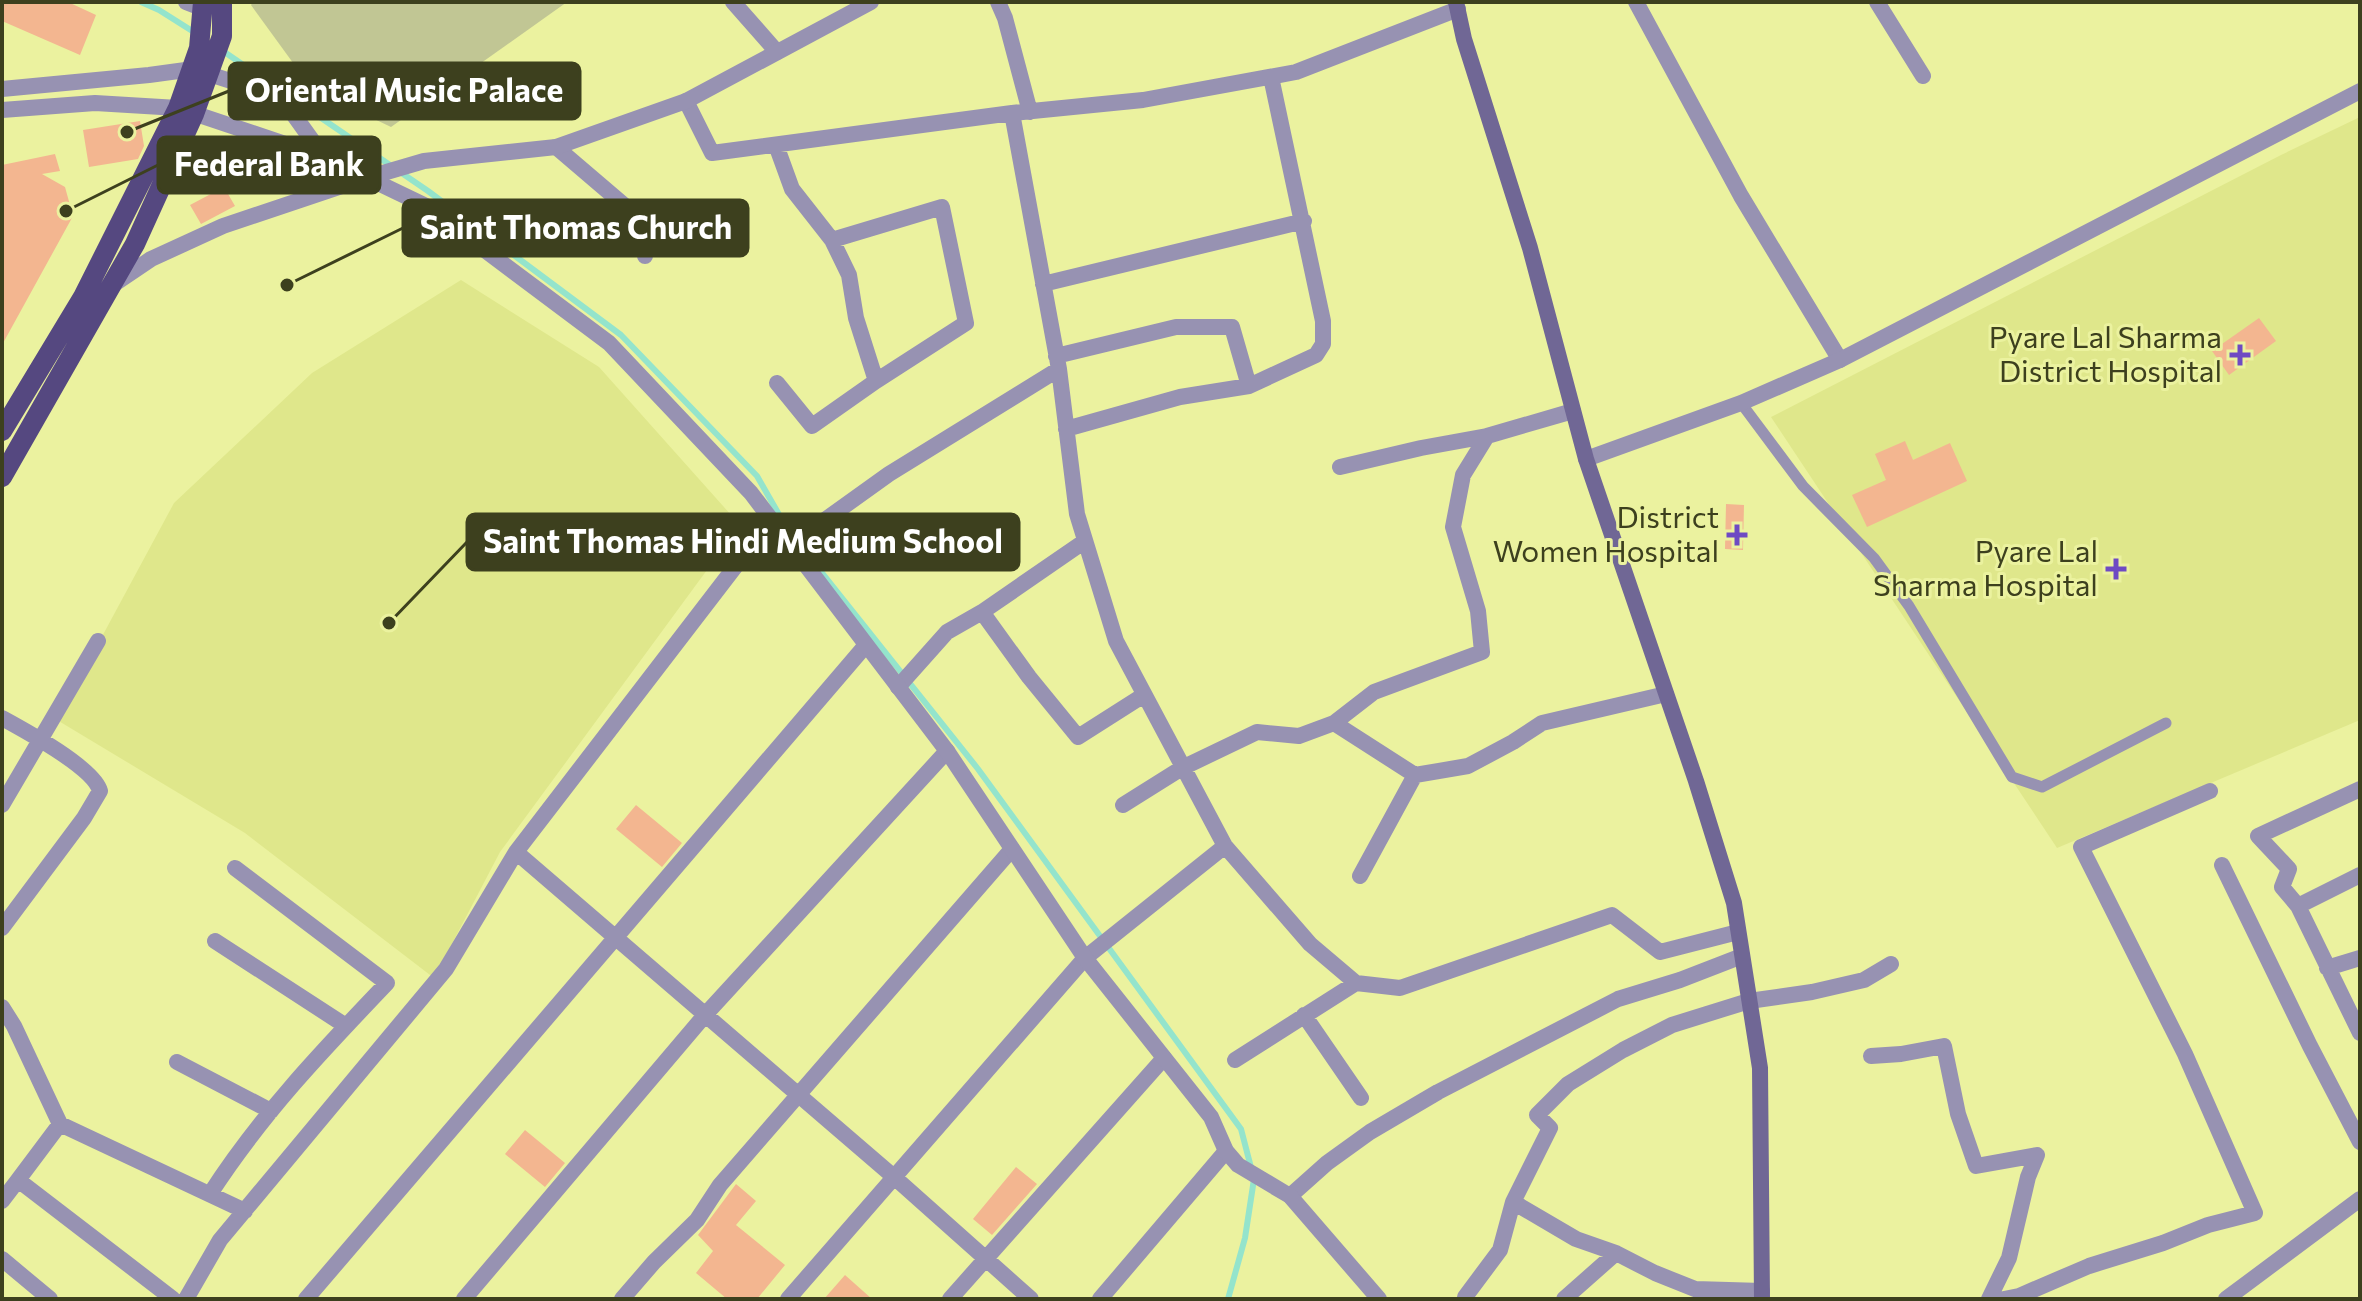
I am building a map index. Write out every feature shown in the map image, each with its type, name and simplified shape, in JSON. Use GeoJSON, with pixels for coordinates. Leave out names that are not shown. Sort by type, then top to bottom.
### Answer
{"type":"FeatureCollection","features":[{"type":"Feature","properties":{"kind":"main road"},"geometry":{"type":"LineString","coordinates":[[1457,5],[1464,39],[1530,248],[1586,459],[1725,874],[1738,932],[1760,1068],[1762,1295]]}},
{"type":"Feature","properties":{"kind":"main road"},"geometry":{"type":"LineString","coordinates":[[2,477],[135,244],[186,111],[208,28]]}},
{"type":"Feature","properties":{"kind":"main road"},"geometry":{"type":"LineString","coordinates":[[2,431],[83,297],[186,111]]}},
{"type":"Feature","properties":{"kind":"street"},"geometry":{"type":"LineString","coordinates":[[733,2],[777,52]]}},
{"type":"Feature","properties":{"kind":"street"},"geometry":{"type":"LineString","coordinates":[[113,284],[151,259],[223,226],[366,178],[424,161],[556,147],[686,101],[871,2]]}},
{"type":"Feature","properties":{"kind":"street"},"geometry":{"type":"LineString","coordinates":[[998,2],[1030,112]]}},
{"type":"Feature","properties":{"kind":"street"},"geometry":{"type":"LineString","coordinates":[[1636,2],[1741,196],[1840,360]]}},
{"type":"Feature","properties":{"kind":"street"},"geometry":{"type":"LineString","coordinates":[[1877,2],[1923,76]]}},
{"type":"Feature","properties":{"kind":"street"},"geometry":{"type":"LineString","coordinates":[[686,101],[712,153],[1012,113],[1143,100],[1296,72],[1457,5]]}},
{"type":"Feature","properties":{"kind":"street"},"geometry":{"type":"LineString","coordinates":[[2,89],[149,75],[208,28],[237,83],[291,111],[324,157]]}},
{"type":"Feature","properties":{"kind":"street"},"geometry":{"type":"LineString","coordinates":[[1066,429],[1180,397],[1249,386],[1316,355],[1323,344],[1323,321],[1304,221],[1271,77]]}},
{"type":"Feature","properties":{"kind":"street"},"geometry":{"type":"LineString","coordinates":[[1586,459],[1741,403],[1840,360],[2360,91]]}},
{"type":"Feature","properties":{"kind":"street"},"geometry":{"type":"LineString","coordinates":[[2,110],[95,103],[186,111],[324,157],[426,206],[609,343],[751,493],[791,544],[947,751],[1085,958],[1211,1117],[1232,1158],[1290,1196],[1379,1299]]}},
{"type":"Feature","properties":{"kind":"street"},"geometry":{"type":"LineString","coordinates":[[1012,113],[1058,363],[1077,514],[1116,641],[1225,846],[1310,944],[1356,983],[1400,988],[1612,915],[1660,952],[1738,932]]}},
{"type":"Feature","properties":{"kind":"street"},"geometry":{"type":"LineString","coordinates":[[776,145],[792,189],[832,240],[849,275],[856,318],[876,381]]}},
{"type":"Feature","properties":{"kind":"street"},"geometry":{"type":"LineString","coordinates":[[556,147],[645,223],[645,256]]}},
{"type":"Feature","properties":{"kind":"street"},"geometry":{"type":"LineString","coordinates":[[777,383],[812,426],[966,323],[942,207],[832,240]]}},
{"type":"Feature","properties":{"kind":"street"},"geometry":{"type":"LineString","coordinates":[[1043,284],[1304,221]]}},
{"type":"Feature","properties":{"kind":"street"},"geometry":{"type":"LineString","coordinates":[[791,544],[889,474],[1058,363],[1176,327],[1232,327],[1249,386]]}},
{"type":"Feature","properties":{"kind":"street"},"geometry":{"type":"LineString","coordinates":[[1340,467],[1487,436],[1573,411]]}},
{"type":"Feature","properties":{"kind":"street"},"geometry":{"type":"LineString","coordinates":[[1123,805],[1182,768],[1257,732],[1299,736],[1334,723],[1374,692],[1482,652],[1478,611],[1453,527],[1463,475],[1487,436]]}},
{"type":"Feature","properties":{"kind":"street"},"geometry":{"type":"LineString","coordinates":[[186,1299],[220,1240],[446,969],[516,852],[771,520]]}},
{"type":"Feature","properties":{"kind":"street"},"geometry":{"type":"LineString","coordinates":[[898,687],[947,632],[982,612],[1085,541]]}},
{"type":"Feature","properties":{"kind":"street"},"geometry":{"type":"LineString","coordinates":[[982,612],[1078,737],[1144,695]]}},
{"type":"Feature","properties":{"kind":"street"},"geometry":{"type":"LineString","coordinates":[[2,805],[98,641]]}},
{"type":"Feature","properties":{"kind":"street"},"geometry":{"type":"LineString","coordinates":[[306,1299],[866,645]]}},
{"type":"Feature","properties":{"kind":"street"},"geometry":{"type":"LineString","coordinates":[[1334,723],[1415,775],[1468,766],[1542,723],[1666,694]]}},
{"type":"Feature","properties":{"kind":"street"},"geometry":{"type":"LineString","coordinates":[[2,718],[41,740],[88,773],[100,791],[84,818],[2,928]]}},
{"type":"Feature","properties":{"kind":"street"},"geometry":{"type":"LineString","coordinates":[[464,1299],[705,1015],[947,751]]}},
{"type":"Feature","properties":{"kind":"street"},"geometry":{"type":"LineString","coordinates":[[1360,876],[1415,775]]}},
{"type":"Feature","properties":{"kind":"street"},"geometry":{"type":"LineString","coordinates":[[2360,789],[2258,836],[2289,869],[2282,887],[2298,906],[2360,1033]]}},
{"type":"Feature","properties":{"kind":"street"},"geometry":{"type":"LineString","coordinates":[[2004,1299],[2208,1225],[2255,1213],[2185,1054],[2081,847],[2210,791]]}},
{"type":"Feature","properties":{"kind":"street"},"geometry":{"type":"LineString","coordinates":[[788,1299],[1085,958],[1225,846]]}},
{"type":"Feature","properties":{"kind":"street"},"geometry":{"type":"LineString","coordinates":[[622,1299],[697,1220],[720,1185],[1012,849]]}},
{"type":"Feature","properties":{"kind":"street"},"geometry":{"type":"LineString","coordinates":[[516,852],[1031,1299]]}},
{"type":"Feature","properties":{"kind":"street"},"geometry":{"type":"LineString","coordinates":[[2222,865],[2360,1142]]}},
{"type":"Feature","properties":{"kind":"street"},"geometry":{"type":"LineString","coordinates":[[210,1194],[300,1074],[387,983],[235,868]]}},
{"type":"Feature","properties":{"kind":"street"},"geometry":{"type":"LineString","coordinates":[[2298,906],[2360,875]]}},
{"type":"Feature","properties":{"kind":"street"},"geometry":{"type":"LineString","coordinates":[[215,941],[346,1026]]}},
{"type":"Feature","properties":{"kind":"street"},"geometry":{"type":"LineString","coordinates":[[1290,1196],[1327,1163],[1370,1132],[1438,1092],[1618,999],[1742,956]]}},
{"type":"Feature","properties":{"kind":"street"},"geometry":{"type":"LineString","coordinates":[[2327,968],[2360,958]]}},
{"type":"Feature","properties":{"kind":"street"},"geometry":{"type":"LineString","coordinates":[[1465,1297],[1500,1250],[1513,1202],[1550,1128],[1537,1115],[1568,1084],[1623,1050],[1672,1025],[1749,1001],[1812,992],[1864,980],[1891,964]]}},
{"type":"Feature","properties":{"kind":"street"},"geometry":{"type":"LineString","coordinates":[[1235,1060],[1356,983]]}},
{"type":"Feature","properties":{"kind":"street"},"geometry":{"type":"LineString","coordinates":[[2,1007],[60,1124],[245,1211]]}},
{"type":"Feature","properties":{"kind":"street"},"geometry":{"type":"LineString","coordinates":[[1304,1015],[1361,1098]]}},
{"type":"Feature","properties":{"kind":"street"},"geometry":{"type":"LineString","coordinates":[[1871,1056],[1944,1046],[1958,1114],[1976,1166],[2037,1155],[2028,1177],[2009,1258],[1989,1299]]}},
{"type":"Feature","properties":{"kind":"street"},"geometry":{"type":"LineString","coordinates":[[950,1299],[1164,1058]]}},
{"type":"Feature","properties":{"kind":"street"},"geometry":{"type":"LineString","coordinates":[[177,1062],[271,1111]]}},
{"type":"Feature","properties":{"kind":"street"},"geometry":{"type":"LineString","coordinates":[[2,1201],[60,1124]]}},
{"type":"Feature","properties":{"kind":"street"},"geometry":{"type":"LineString","coordinates":[[1100,1299],[1232,1158]]}},
{"type":"Feature","properties":{"kind":"street"},"geometry":{"type":"LineString","coordinates":[[18,1180],[173,1299]]}},
{"type":"Feature","properties":{"kind":"street"},"geometry":{"type":"LineString","coordinates":[[2226,1299],[2360,1199]]}},
{"type":"Feature","properties":{"kind":"street"},"geometry":{"type":"LineString","coordinates":[[1513,1202],[1576,1239],[1616,1253],[1695,1289],[1762,1295]]}},
{"type":"Feature","properties":{"kind":"street"},"geometry":{"type":"LineString","coordinates":[[1564,1299],[1616,1253]]}},
{"type":"Feature","properties":{"kind":"street"},"geometry":{"type":"LineString","coordinates":[[2,1259],[50,1299]]}},
{"type":"Feature","properties":{"kind":"lane"},"geometry":{"type":"LineString","coordinates":[[1741,403],[1803,486],[1874,558],[1909,606],[2012,777],[2042,787],[2166,723]]}},
{"type":"Feature","properties":{"kind":"shaded area"},"geometry":{"type":"Polygon","coordinates":[[[253,2],[567,2],[391,127],[312,89],[251,5],[253,2]]]}},
{"type":"Feature","properties":{"kind":"shaded area","name":"Pyare Lal Sharma Hospital"},"geometry":{"type":"Polygon","coordinates":[[[2360,117],[2360,720],[2057,848],[1771,417],[2360,117]]]}},
{"type":"Feature","properties":{"kind":"shaded area"},"geometry":{"type":"Polygon","coordinates":[[[461,280],[599,367],[740,525],[500,852],[434,978],[245,833],[57,720],[174,503],[312,373],[461,280]]]}},
{"type":"Feature","properties":{"kind":"building"},"geometry":{"type":"Polygon","coordinates":[[[2,2],[68,2],[96,15],[80,55],[2,21],[2,2]]]}},
{"type":"Feature","properties":{"kind":"building"},"geometry":{"type":"Polygon","coordinates":[[[140,121],[144,146],[138,159],[89,167],[83,130],[140,121]]]}},
{"type":"Feature","properties":{"kind":"building"},"geometry":{"type":"Polygon","coordinates":[[[55,154],[60,171],[42,174],[65,187],[73,216],[2,345],[2,165],[55,154]]]}},
{"type":"Feature","properties":{"kind":"building"},"geometry":{"type":"Polygon","coordinates":[[[224,187],[235,206],[201,224],[190,205],[224,187]]]}},
{"type":"Feature","properties":{"kind":"building"},"geometry":{"type":"Polygon","coordinates":[[[2259,318],[2276,341],[2229,375],[2212,351],[2259,318]]]}},
{"type":"Feature","properties":{"kind":"building"},"geometry":{"type":"Polygon","coordinates":[[[1905,441],[1913,460],[1950,443],[1967,481],[1867,527],[1852,495],[1886,480],[1875,454],[1905,441]]]}},
{"type":"Feature","properties":{"kind":"building"},"geometry":{"type":"Polygon","coordinates":[[[1726,504],[1744,505],[1743,550],[1725,549],[1726,504]]]}},
{"type":"Feature","properties":{"kind":"building"},"geometry":{"type":"Polygon","coordinates":[[[636,805],[682,843],[662,867],[616,829],[636,805]]]}},
{"type":"Feature","properties":{"kind":"building"},"geometry":{"type":"Polygon","coordinates":[[[525,1130],[565,1163],[545,1187],[505,1154],[525,1130]]]}},
{"type":"Feature","properties":{"kind":"building"},"geometry":{"type":"Polygon","coordinates":[[[1016,1167],[1037,1184],[992,1235],[973,1219],[1016,1167]]]}},
{"type":"Feature","properties":{"kind":"building"},"geometry":{"type":"Polygon","coordinates":[[[736,1184],[756,1201],[736,1225],[785,1265],[757,1299],[727,1299],[696,1273],[713,1251],[698,1235],[736,1184]]]}},
{"type":"Feature","properties":{"kind":"building"},"geometry":{"type":"Polygon","coordinates":[[[845,1275],[872,1299],[824,1299],[845,1275]]]}},
{"type":"Feature","properties":{"kind":"waterway"},"geometry":{"type":"LineString","coordinates":[[141,2],[197,34]]}},
{"type":"Feature","properties":{"kind":"waterway"},"geometry":{"type":"LineString","coordinates":[[220,49],[428,191],[621,335],[757,476],[789,532]]}},
{"type":"Feature","properties":{"kind":"waterway"},"geometry":{"type":"LineString","coordinates":[[811,559],[978,769],[1241,1129],[1254,1179],[1245,1238],[1228,1299]]}},
{"type":"Feature","properties":{"kind":"place","name":"Oriental Music Palace"},"geometry":{"type":"Point","coordinates":[127,132]}},
{"type":"Feature","properties":{"kind":"place","name":"Federal Bank"},"geometry":{"type":"Point","coordinates":[66,211]}},
{"type":"Feature","properties":{"kind":"place","name":"Saint Thomas Church"},"geometry":{"type":"Point","coordinates":[287,285]}},
{"type":"Feature","properties":{"kind":"place","name":"Pyare Lal Sharma District Hospital"},"geometry":{"type":"Point","coordinates":[2240,355]}},
{"type":"Feature","properties":{"kind":"place","name":"District Women Hospital"},"geometry":{"type":"Point","coordinates":[1737,535]}},
{"type":"Feature","properties":{"kind":"place","name":"Pyare Lal Sharma Hospital"},"geometry":{"type":"Point","coordinates":[2116,569]}},
{"type":"Feature","properties":{"kind":"place","name":"Saint Thomas Hindi Medium School"},"geometry":{"type":"Point","coordinates":[389,623]}}]}
